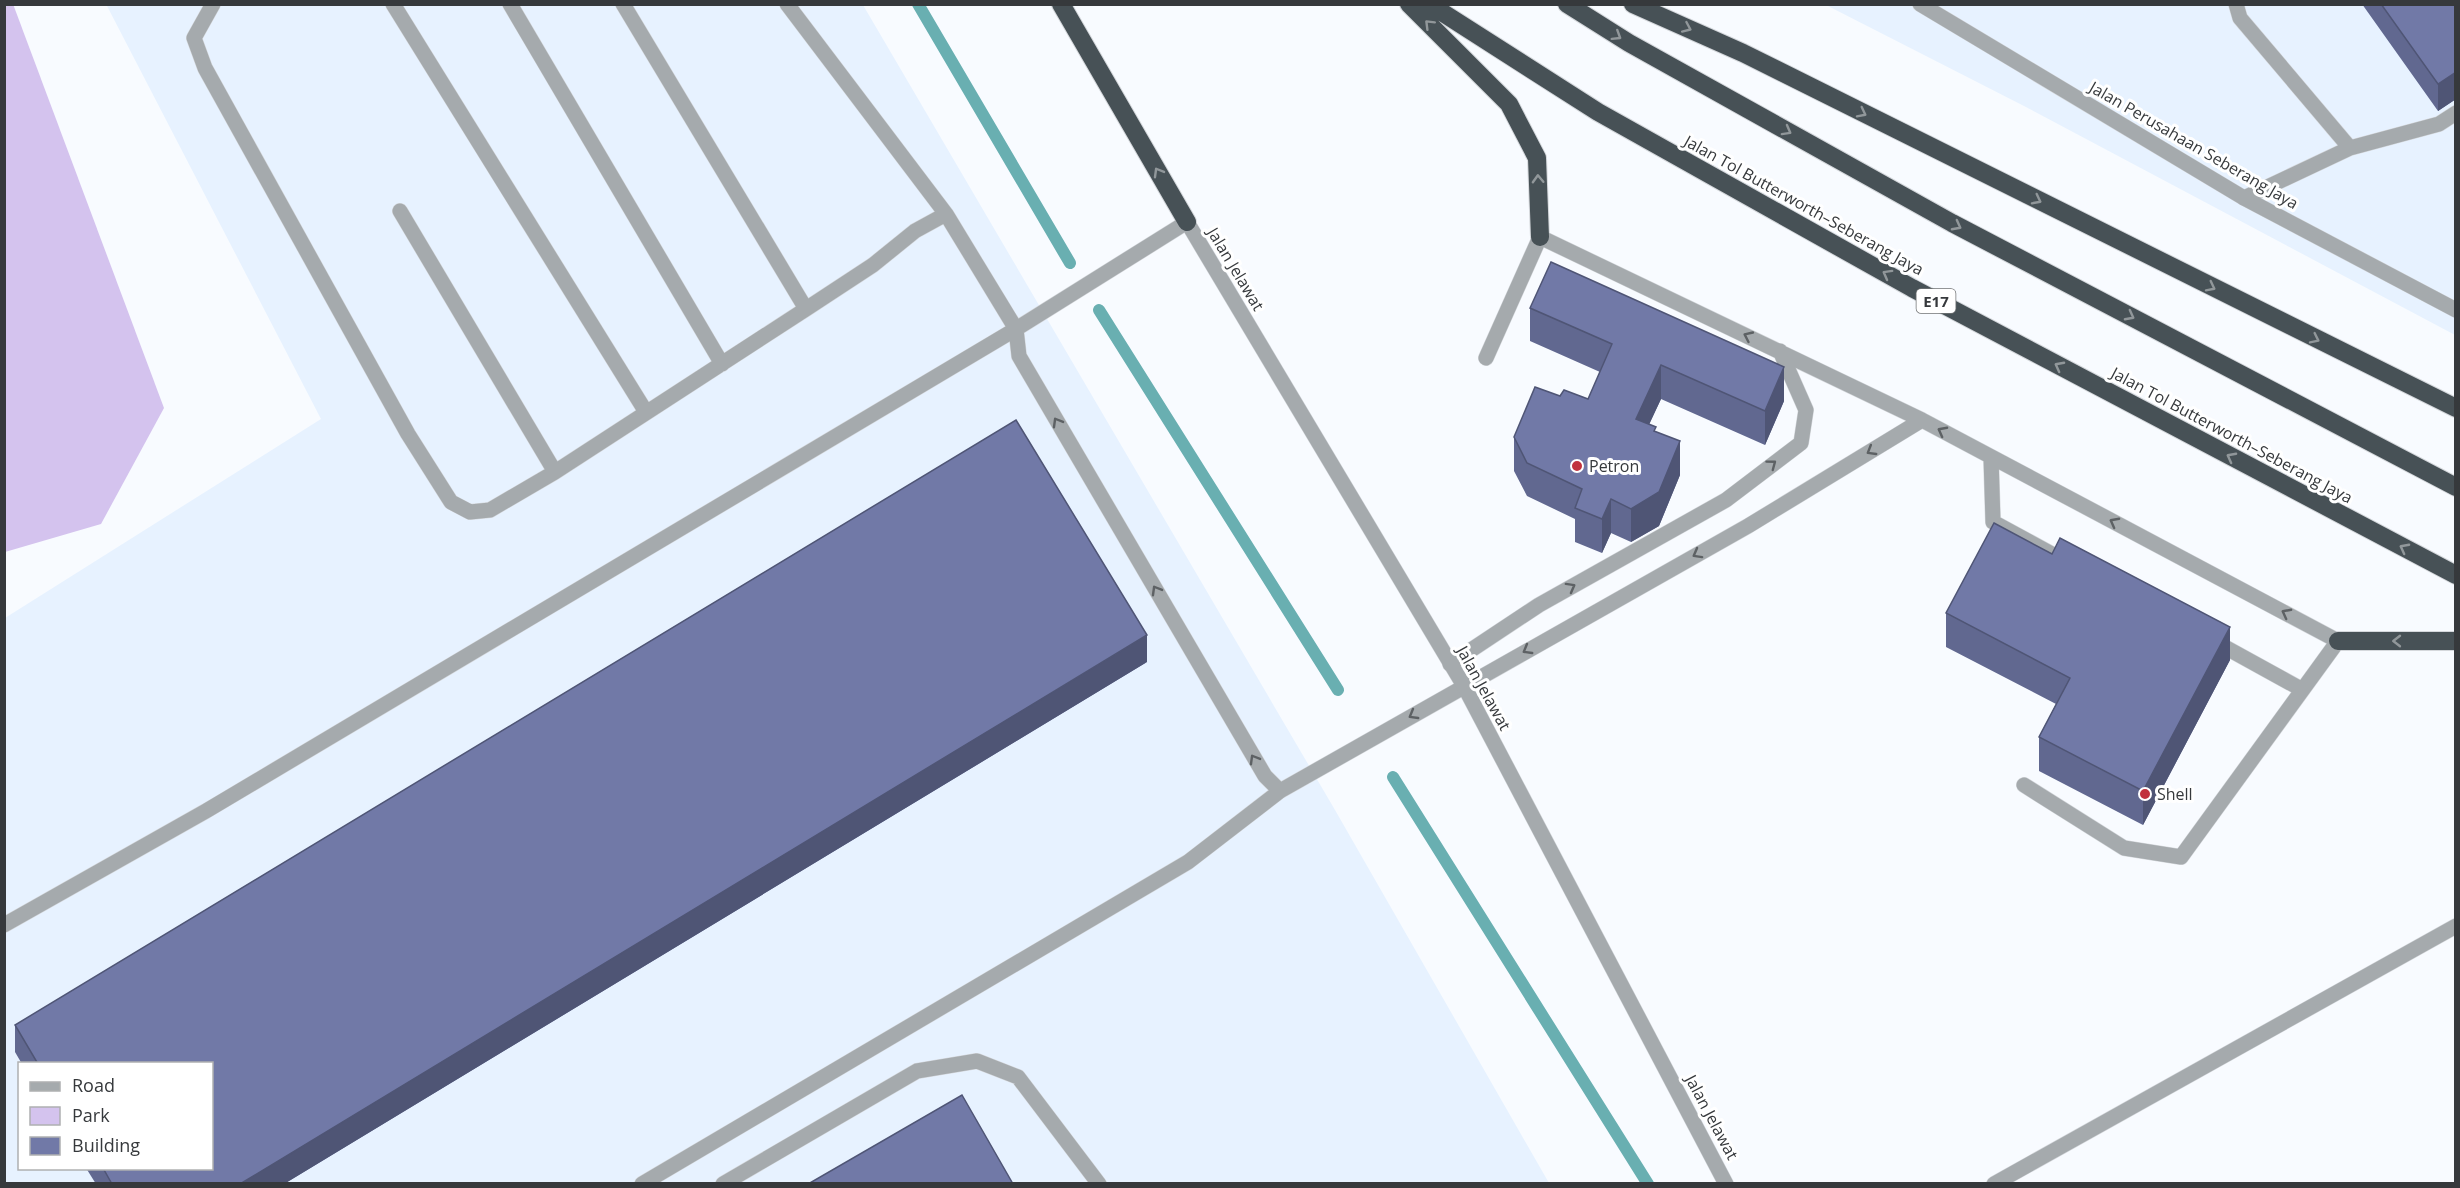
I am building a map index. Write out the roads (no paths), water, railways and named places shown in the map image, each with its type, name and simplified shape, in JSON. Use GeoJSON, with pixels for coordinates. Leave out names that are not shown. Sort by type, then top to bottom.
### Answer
{"type":"FeatureCollection","features":[{"type":"Feature","properties":{"kind":"highway"},"geometry":{"type":"LineString","coordinates":[[1061,4],[1187,222]]}},
{"type":"Feature","properties":{"kind":"highway"},"geometry":{"type":"LineString","coordinates":[[1409,4],[1509,104],[1537,158],[1540,237]]}},
{"type":"Feature","properties":{"kind":"highway","name":"Jalan Tol Butterworth–Seberang Jaya"},"geometry":{"type":"LineString","coordinates":[[1429,4],[1598,112],[1912,288],[2456,575]]}},
{"type":"Feature","properties":{"kind":"highway"},"geometry":{"type":"LineString","coordinates":[[1567,4],[1629,43],[1952,223],[2456,487]]}},
{"type":"Feature","properties":{"kind":"highway"},"geometry":{"type":"LineString","coordinates":[[1633,4],[1743,53],[2456,408]]}},
{"type":"Feature","properties":{"kind":"highway"},"geometry":{"type":"LineString","coordinates":[[2338,641],[2456,641]]}},
{"type":"Feature","properties":{"kind":"street"},"geometry":{"type":"LineString","coordinates":[[213,4],[194,38],[205,68],[408,434],[451,502],[470,512],[490,510],[555,472],[873,265],[915,231],[946,214]]}},
{"type":"Feature","properties":{"kind":"street"},"geometry":{"type":"LineString","coordinates":[[393,4],[646,412]]}},
{"type":"Feature","properties":{"kind":"street"},"geometry":{"type":"LineString","coordinates":[[510,4],[722,364]]}},
{"type":"Feature","properties":{"kind":"street"},"geometry":{"type":"LineString","coordinates":[[622,4],[806,309]]}},
{"type":"Feature","properties":{"kind":"street"},"geometry":{"type":"LineString","coordinates":[[787,4],[946,214],[1016,329],[1019,356],[1264,776],[1280,791]]}},
{"type":"Feature","properties":{"kind":"street","name":"Jalan Perusahaan Seberang Jaya"},"geometry":{"type":"LineString","coordinates":[[1920,4],[2244,198],[2456,310]]}},
{"type":"Feature","properties":{"kind":"street"},"geometry":{"type":"LineString","coordinates":[[2236,4],[2240,18],[2350,148]]}},
{"type":"Feature","properties":{"kind":"street"},"geometry":{"type":"LineString","coordinates":[[2244,198],[2350,148],[2439,124],[2456,113]]}},
{"type":"Feature","properties":{"kind":"street"},"geometry":{"type":"LineString","coordinates":[[400,211],[555,472]]}},
{"type":"Feature","properties":{"kind":"street"},"geometry":{"type":"LineString","coordinates":[[4,925],[216,805],[1016,329],[1187,222]]}},
{"type":"Feature","properties":{"kind":"street","name":"Jalan Jelawat"},"geometry":{"type":"LineString","coordinates":[[1187,222],[1464,686],[1726,1184]]}},
{"type":"Feature","properties":{"kind":"street"},"geometry":{"type":"LineString","coordinates":[[1486,358],[1540,237],[1922,420],[2338,641],[2181,857],[2124,848],[2024,785]]}},
{"type":"Feature","properties":{"kind":"street"},"geometry":{"type":"LineString","coordinates":[[1450,664],[1539,605],[1726,500],[1801,443],[1806,410],[1780,351]]}},
{"type":"Feature","properties":{"kind":"street"},"geometry":{"type":"LineString","coordinates":[[642,1184],[1188,862],[1280,791],[1748,526],[1922,420]]}},
{"type":"Feature","properties":{"kind":"street"},"geometry":{"type":"LineString","coordinates":[[1991,457],[1993,522],[2075,566]]}},
{"type":"Feature","properties":{"kind":"street"},"geometry":{"type":"LineString","coordinates":[[2198,633],[2301,689]]}},
{"type":"Feature","properties":{"kind":"street"},"geometry":{"type":"LineString","coordinates":[[1994,1184],[2456,926]]}},
{"type":"Feature","properties":{"kind":"street"},"geometry":{"type":"LineString","coordinates":[[723,1184],[917,1071],[977,1061],[1018,1077],[1099,1184]]}},
{"type":"Feature","properties":{"kind":"waterway"},"geometry":{"type":"LineString","coordinates":[[918,4],[1070,263]]}},
{"type":"Feature","properties":{"kind":"waterway"},"geometry":{"type":"LineString","coordinates":[[1099,310],[1338,690]]}},
{"type":"Feature","properties":{"kind":"waterway"},"geometry":{"type":"LineString","coordinates":[[1393,777],[1648,1184]]}},
{"type":"Feature","properties":{"kind":"place","name":"Petron"},"geometry":{"type":"Point","coordinates":[1577,466]}},
{"type":"Feature","properties":{"kind":"place","name":"Shell"},"geometry":{"type":"Point","coordinates":[2145,794]}}]}
